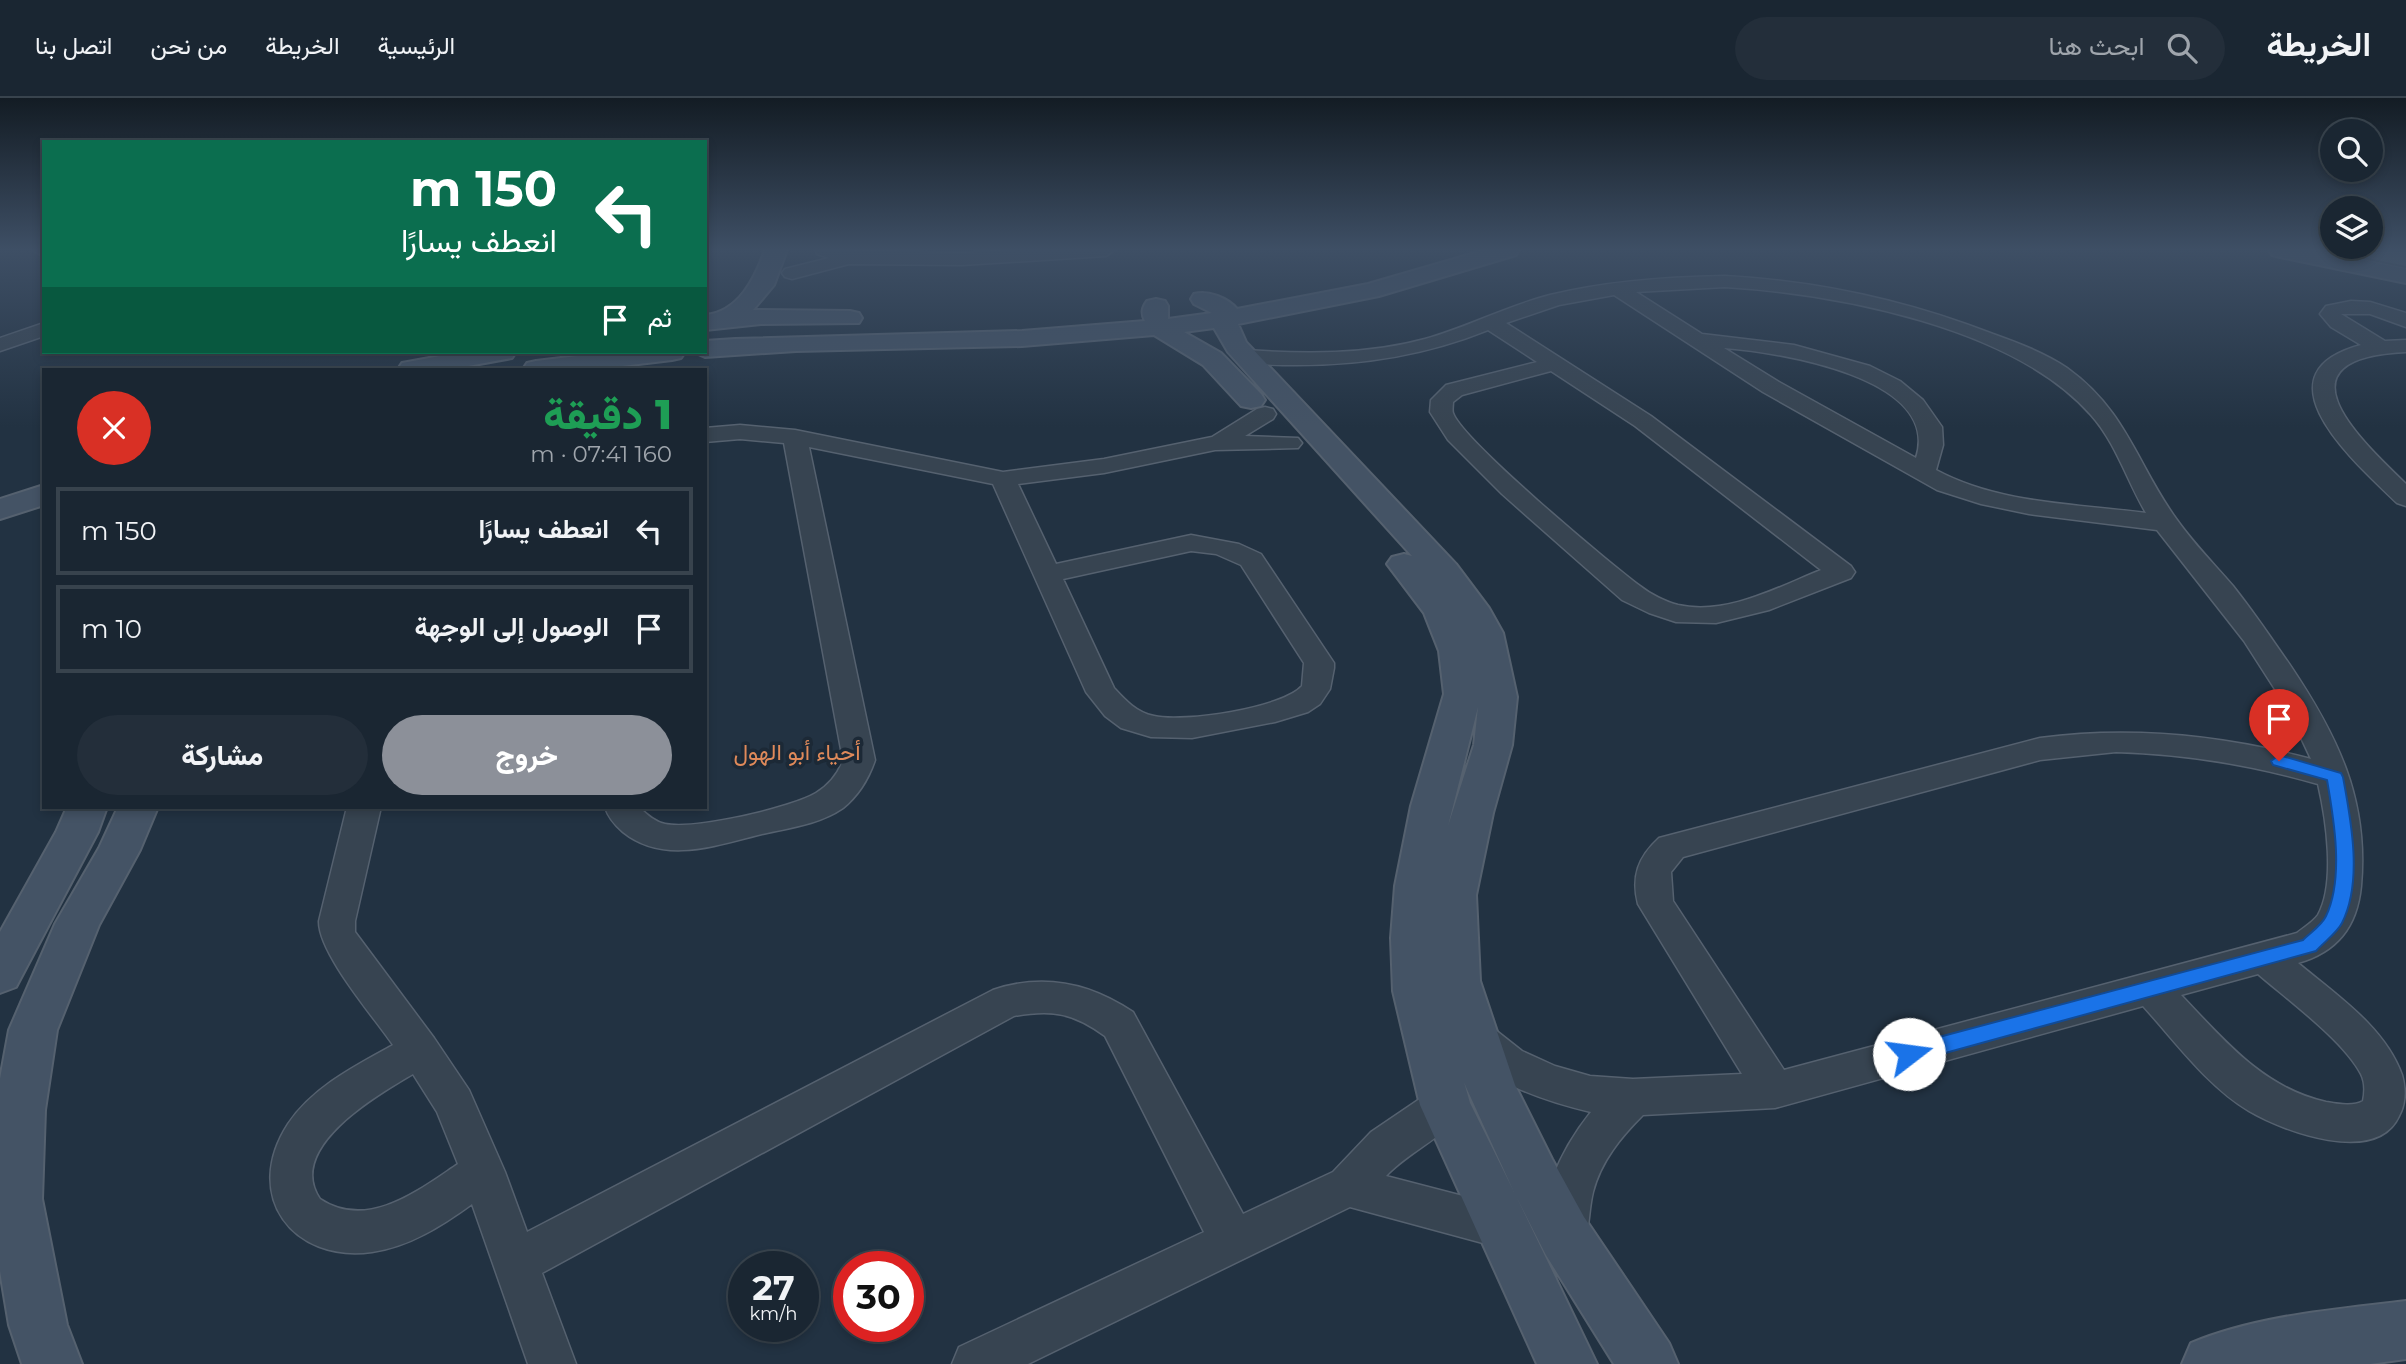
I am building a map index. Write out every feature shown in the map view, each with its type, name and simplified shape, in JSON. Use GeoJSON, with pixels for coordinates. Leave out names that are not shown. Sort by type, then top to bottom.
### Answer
{"type":"FeatureCollection","features":[{"type":"Feature","properties":{"kind":"street"},"geometry":{"type":"LineString","coordinates":[[709,336],[743,309]]}},
{"type":"Feature","properties":{"kind":"street"},"geometry":{"type":"LineString","coordinates":[[786,344],[804,328],[790,309]]}},
{"type":"Feature","properties":{"kind":"street"},"geometry":{"type":"LineString","coordinates":[[709,336],[786,344],[950,341],[1224,309]]}},
{"type":"Feature","properties":{"kind":"street"},"geometry":{"type":"LineString","coordinates":[[707,435],[740,432],[795,437],[1003,479],[1104,466],[1215,443],[1316,359],[1418,347],[1525,309]]}},
{"type":"Feature","properties":{"kind":"street"},"geometry":{"type":"LineString","coordinates":[[1651,309],[1771,387],[1923,474],[1954,488],[1990,499],[2165,523]]}},
{"type":"Feature","properties":{"kind":"street"},"geometry":{"type":"LineString","coordinates":[[1475,1037],[1508,1063],[1547,1082],[1590,1094],[1633,1097],[1775,1090],[2309,945],[2334,921],[2342,888],[2344,832],[2335,777],[2311,720],[2230,600],[2165,523],[2102,414],[2065,377],[2022,353],[1936,319],[1897,309]]}},
{"type":"Feature","properties":{"kind":"street"},"geometry":{"type":"LineString","coordinates":[[2346,309],[2333,310],[2330,314],[2338,323],[2380,347]]}},
{"type":"Feature","properties":{"kind":"street"},"geometry":{"type":"LineString","coordinates":[[2365,309],[2406,321]]}},
{"type":"Feature","properties":{"kind":"street"},"geometry":{"type":"LineString","coordinates":[[1214,310],[1268,399],[1416,577],[1441,612],[1457,651],[1481,695],[1493,745],[1472,813],[1454,895],[1457,981],[1491,1087],[1533,1176],[1566,1236],[1648,1364]]}},
{"type":"Feature","properties":{"kind":"street"},"geometry":{"type":"LineString","coordinates":[[709,336],[794,317],[993,318],[1097,313],[1158,317],[1268,399],[1444,571],[1472,608],[1491,651],[1481,695],[1431,806],[1417,886],[1417,992],[1445,1105],[1567,1364]]}},
{"type":"Feature","properties":{"kind":"street"},"geometry":{"type":"LineString","coordinates":[[1491,323],[1643,421],[1841,572],[1729,613],[1705,617],[1678,614],[1655,607],[1632,594],[1511,489],[1456,435],[1441,412],[1442,400],[1454,390],[1554,365]]}},
{"type":"Feature","properties":{"kind":"street"},"geometry":{"type":"LineString","coordinates":[[0,345],[42,330]]}},
{"type":"Feature","properties":{"kind":"street"},"geometry":{"type":"LineString","coordinates":[[1701,340],[1768,344],[1805,352],[1839,362],[1882,382],[1917,409],[1930,427],[1933,446],[1923,474]]}},
{"type":"Feature","properties":{"kind":"street"},"geometry":{"type":"LineString","coordinates":[[2406,346],[2357,351],[2337,361],[2325,374],[2321,390],[2325,408],[2339,428],[2406,498]]}},
{"type":"Feature","properties":{"kind":"street"},"geometry":{"type":"LineString","coordinates":[[416,368],[492,354]]}},
{"type":"Feature","properties":{"kind":"street"},"geometry":{"type":"LineString","coordinates":[[544,368],[656,354]]}},
{"type":"Feature","properties":{"kind":"street"},"geometry":{"type":"LineString","coordinates":[[1215,443],[1316,359]]}},
{"type":"Feature","properties":{"kind":"street"},"geometry":{"type":"LineString","coordinates":[[622,809],[637,827],[660,836],[690,838],[811,811],[830,801],[845,788],[854,774],[859,760],[795,437]]}},
{"type":"Feature","properties":{"kind":"street"},"geometry":{"type":"LineString","coordinates":[[0,484],[42,470]]}},
{"type":"Feature","properties":{"kind":"street"},"geometry":{"type":"LineString","coordinates":[[1003,479],[1101,692],[1116,710],[1131,719],[1168,730],[1198,729],[1298,705],[1317,687],[1321,675],[1319,663],[1251,560],[1240,552],[1209,544],[1191,543],[1049,574]]}},
{"type":"Feature","properties":{"kind":"street"},"geometry":{"type":"LineString","coordinates":[[0,510],[42,495]]}},
{"type":"Feature","properties":{"kind":"street"},"geometry":{"type":"LineString","coordinates":[[0,521],[35,523],[42,527]]}},
{"type":"Feature","properties":{"kind":"street"},"geometry":{"type":"LineString","coordinates":[[1775,1090],[1656,904],[1650,887],[1651,871],[1658,858],[1671,847],[2040,748],[2081,742],[2138,740],[2225,749],[2335,777]]}},
{"type":"Feature","properties":{"kind":"street"},"geometry":{"type":"LineString","coordinates":[[0,974],[77,832],[86,809]]}},
{"type":"Feature","properties":{"kind":"street"},"geometry":{"type":"LineString","coordinates":[[52,1364],[38,1325],[15,1199],[20,1110],[37,1019],[77,924],[119,850],[137,809]]}},
{"type":"Feature","properties":{"kind":"street"},"geometry":{"type":"LineString","coordinates":[[364,809],[337,921],[337,932],[343,945],[420,1050],[454,1103],[483,1172],[552,1364]]}},
{"type":"Feature","properties":{"kind":"street"},"geometry":{"type":"LineString","coordinates":[[2151,989],[2235,1075],[2260,1096],[2292,1113],[2324,1122],[2352,1124],[2374,1117],[2385,1103],[2385,1083],[2375,1061],[2354,1038],[2266,958]]}},
{"type":"Feature","properties":{"kind":"street"},"geometry":{"type":"LineString","coordinates":[[515,1263],[1007,1001],[1038,995],[1069,997],[1097,1007],[1119,1024],[1233,1241]]}},
{"type":"Feature","properties":{"kind":"street"},"geometry":{"type":"LineString","coordinates":[[420,1050],[345,1094],[317,1119],[298,1148],[290,1178],[294,1203],[311,1222],[338,1232],[373,1231],[410,1219],[483,1172]]}},
{"type":"Feature","properties":{"kind":"street"},"geometry":{"type":"LineString","coordinates":[[1566,1236],[1566,1203],[1577,1171],[1592,1143],[1633,1097]]}},
{"type":"Feature","properties":{"kind":"street"},"geometry":{"type":"LineString","coordinates":[[976,1364],[1348,1186],[1386,1146],[1445,1105]]}},
{"type":"Feature","properties":{"kind":"street"},"geometry":{"type":"LineString","coordinates":[[1348,1186],[1505,1228]]}},
{"type":"Feature","properties":{"kind":"street"},"geometry":{"type":"LineString","coordinates":[[2212,1364],[2272,1348],[2406,1330]]}},
{"type":"Feature","properties":{"kind":"district","name":"أحياء أبو الهول"},"geometry":{"type":"Point","coordinates":[797,752]}},
{"type":"Feature","properties":{"kind":"route"},"geometry":{"type":"LineString","coordinates":[[1909,1054],[2309,945],[2334,921],[2342,888],[2344,832],[2335,777],[2279,761]]}}]}
